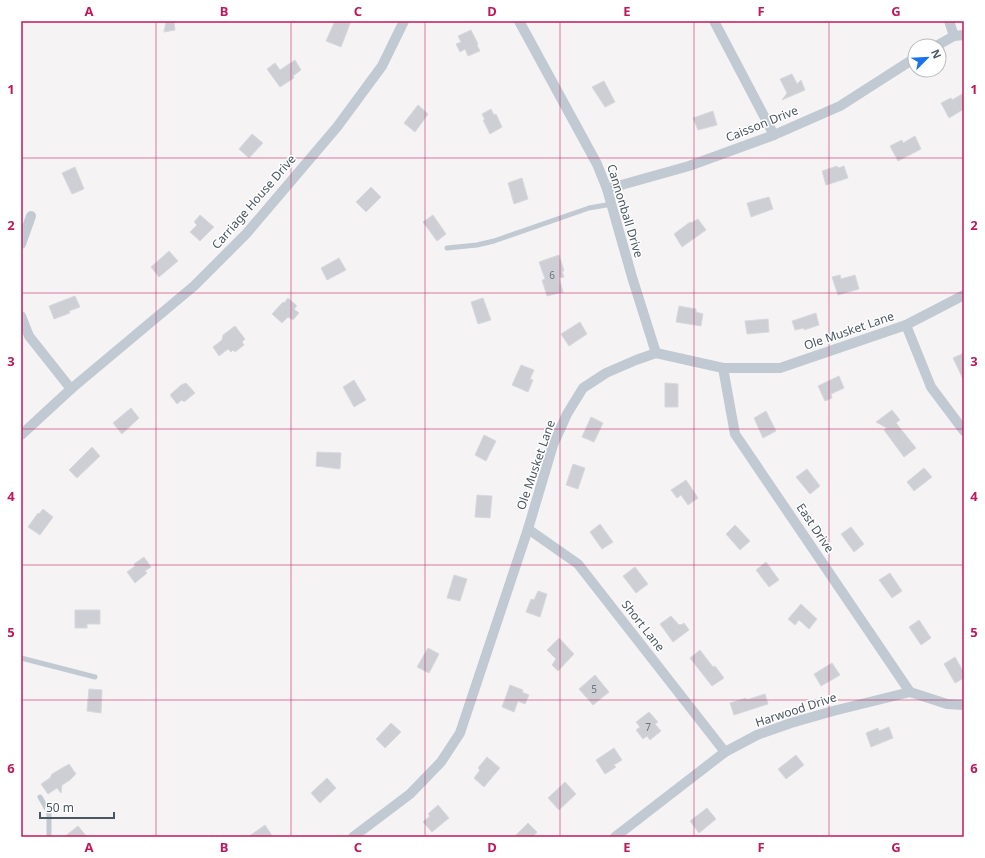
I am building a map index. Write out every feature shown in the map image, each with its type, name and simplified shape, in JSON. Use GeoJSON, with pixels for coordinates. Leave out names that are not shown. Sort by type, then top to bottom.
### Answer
{"type":"FeatureCollection","features":[{"type":"Feature","properties":{"kind":"street","name":"Carriage House Drive"},"geometry":{"type":"LineString","coordinates":[[21,436],[71,389],[194,286],[246,234],[337,127],[382,66],[404,21]]}},
{"type":"Feature","properties":{"kind":"street","name":"Cannonball Drive"},"geometry":{"type":"LineString","coordinates":[[519,21],[597,164],[612,204],[632,278],[656,353]]}},
{"type":"Feature","properties":{"kind":"street"},"geometry":{"type":"LineString","coordinates":[[714,21],[774,135]]}},
{"type":"Feature","properties":{"kind":"street"},"geometry":{"type":"LineString","coordinates":[[947,41],[959,35],[949,21]]}},
{"type":"Feature","properties":{"kind":"street","name":"Caisson Drive"},"geometry":{"type":"LineString","coordinates":[[607,190],[689,166],[774,135],[840,106],[907,63]]}},
{"type":"Feature","properties":{"kind":"street"},"geometry":{"type":"LineString","coordinates":[[21,244],[31,216]]}},
{"type":"Feature","properties":{"kind":"street"},"geometry":{"type":"LineString","coordinates":[[964,295],[906,325],[931,388],[964,431]]}},
{"type":"Feature","properties":{"kind":"street"},"geometry":{"type":"LineString","coordinates":[[21,316],[29,336],[71,389]]}},
{"type":"Feature","properties":{"kind":"street","name":"Ole Musket Lane"},"geometry":{"type":"LineString","coordinates":[[354,837],[410,794],[441,762],[460,733],[528,529],[553,445],[567,414],[583,388],[606,373],[656,353],[723,368],[780,368],[906,325]]}},
{"type":"Feature","properties":{"kind":"street","name":"East Drive"},"geometry":{"type":"LineString","coordinates":[[723,368],[736,434],[910,692]]}},
{"type":"Feature","properties":{"kind":"street","name":"Short Lane"},"geometry":{"type":"LineString","coordinates":[[528,529],[578,564],[725,752]]}},
{"type":"Feature","properties":{"kind":"street"},"geometry":{"type":"LineString","coordinates":[[910,692],[947,704],[964,705]]}},
{"type":"Feature","properties":{"kind":"street","name":"Harwood Drive"},"geometry":{"type":"LineString","coordinates":[[615,837],[725,752],[757,736],[791,723],[910,692]]}},
{"type":"Feature","properties":{"kind":"lane"},"geometry":{"type":"LineString","coordinates":[[447,248],[477,246],[588,208],[612,204]]}},
{"type":"Feature","properties":{"kind":"lane"},"geometry":{"type":"LineString","coordinates":[[21,658],[95,677]]}},
{"type":"Feature","properties":{"kind":"lane"},"geometry":{"type":"LineString","coordinates":[[40,796],[49,813],[49,837]]}},
{"type":"Feature","properties":{"kind":"building"},"geometry":{"type":"Polygon","coordinates":[[[166,21],[174,21],[175,30],[164,32],[166,21]]]}},
{"type":"Feature","properties":{"kind":"building"},"geometry":{"type":"Polygon","coordinates":[[[335,21],[351,21],[341,47],[326,41],[335,21]]]}},
{"type":"Feature","properties":{"kind":"building"},"geometry":{"type":"Polygon","coordinates":[[[471,30],[480,51],[468,56],[465,49],[460,52],[456,44],[461,42],[458,36],[471,30]]]}},
{"type":"Feature","properties":{"kind":"building"},"geometry":{"type":"Polygon","coordinates":[[[295,60],[301,70],[293,76],[294,78],[280,87],[267,69],[275,63],[280,70],[295,60]]]}},
{"type":"Feature","properties":{"kind":"building"},"geometry":{"type":"Polygon","coordinates":[[[792,74],[797,84],[801,80],[805,90],[782,100],[787,93],[780,79],[792,74]]]}},
{"type":"Feature","properties":{"kind":"building"},"geometry":{"type":"Polygon","coordinates":[[[604,81],[615,102],[605,107],[592,87],[604,81]]]}},
{"type":"Feature","properties":{"kind":"building"},"geometry":{"type":"Polygon","coordinates":[[[964,93],[964,109],[949,118],[941,103],[951,98],[952,100],[964,93]]]}},
{"type":"Feature","properties":{"kind":"building"},"geometry":{"type":"Polygon","coordinates":[[[418,105],[428,114],[415,132],[404,123],[418,105]]]}},
{"type":"Feature","properties":{"kind":"building"},"geometry":{"type":"Polygon","coordinates":[[[491,109],[494,115],[496,114],[502,127],[490,134],[483,120],[485,120],[482,114],[491,109]]]}},
{"type":"Feature","properties":{"kind":"building"},"geometry":{"type":"Polygon","coordinates":[[[713,111],[717,125],[698,130],[693,118],[713,111]]]}},
{"type":"Feature","properties":{"kind":"building"},"geometry":{"type":"Polygon","coordinates":[[[252,134],[263,143],[249,158],[239,149],[252,134]]]}},
{"type":"Feature","properties":{"kind":"building"},"geometry":{"type":"Polygon","coordinates":[[[915,136],[921,149],[898,161],[890,146],[902,140],[903,143],[915,136]]]}},
{"type":"Feature","properties":{"kind":"building"},"geometry":{"type":"Polygon","coordinates":[[[837,166],[838,168],[844,166],[848,178],[826,185],[822,171],[837,166]]]}},
{"type":"Feature","properties":{"kind":"building"},"geometry":{"type":"Polygon","coordinates":[[[75,167],[84,189],[72,194],[62,173],[75,167]]]}},
{"type":"Feature","properties":{"kind":"building"},"geometry":{"type":"Polygon","coordinates":[[[522,178],[528,199],[514,204],[508,183],[522,178]]]}},
{"type":"Feature","properties":{"kind":"building"},"geometry":{"type":"Polygon","coordinates":[[[371,187],[381,197],[366,212],[356,202],[371,187]]]}},
{"type":"Feature","properties":{"kind":"building"},"geometry":{"type":"Polygon","coordinates":[[[769,197],[773,209],[751,217],[747,203],[769,197]]]}},
{"type":"Feature","properties":{"kind":"building"},"geometry":{"type":"Polygon","coordinates":[[[200,215],[214,227],[200,241],[190,232],[197,225],[194,222],[200,215]]]}},
{"type":"Feature","properties":{"kind":"building"},"geometry":{"type":"Polygon","coordinates":[[[433,215],[446,234],[437,241],[423,222],[433,215]]]}},
{"type":"Feature","properties":{"kind":"building"},"geometry":{"type":"Polygon","coordinates":[[[698,219],[706,230],[682,247],[674,234],[690,222],[691,223],[698,219]]]}},
{"type":"Feature","properties":{"kind":"building"},"geometry":{"type":"Polygon","coordinates":[[[169,251],[178,261],[159,277],[151,267],[169,251]]]}},
{"type":"Feature","properties":{"kind":"building"},"geometry":{"type":"Polygon","coordinates":[[[559,255],[564,271],[562,271],[564,277],[559,278],[563,292],[547,296],[542,280],[545,279],[539,262],[559,255]]]}},
{"type":"Feature","properties":{"kind":"building"},"geometry":{"type":"Polygon","coordinates":[[[339,258],[346,270],[327,280],[321,268],[339,258]]]}},
{"type":"Feature","properties":{"kind":"building"},"geometry":{"type":"Polygon","coordinates":[[[840,275],[841,279],[855,275],[859,289],[838,295],[832,277],[840,275]]]}},
{"type":"Feature","properties":{"kind":"building"},"geometry":{"type":"Polygon","coordinates":[[[75,296],[80,307],[69,311],[70,313],[54,319],[49,306],[75,296]]]}},
{"type":"Feature","properties":{"kind":"building"},"geometry":{"type":"Polygon","coordinates":[[[288,298],[297,306],[294,309],[299,313],[293,320],[288,317],[282,323],[272,314],[288,298]]]}},
{"type":"Feature","properties":{"kind":"building"},"geometry":{"type":"Polygon","coordinates":[[[483,298],[491,320],[478,324],[471,302],[483,298]]]}},
{"type":"Feature","properties":{"kind":"building"},"geometry":{"type":"Polygon","coordinates":[[[679,306],[696,309],[696,312],[703,314],[701,326],[676,322],[679,306]]]}},
{"type":"Feature","properties":{"kind":"building"},"geometry":{"type":"Polygon","coordinates":[[[816,313],[819,325],[804,330],[804,328],[795,330],[792,321],[816,313]]]}},
{"type":"Feature","properties":{"kind":"building"},"geometry":{"type":"Polygon","coordinates":[[[768,319],[769,332],[747,334],[745,321],[768,319]]]}},
{"type":"Feature","properties":{"kind":"building"},"geometry":{"type":"Polygon","coordinates":[[[580,322],[587,334],[569,346],[561,334],[580,322]]]}},
{"type":"Feature","properties":{"kind":"building"},"geometry":{"type":"Polygon","coordinates":[[[235,326],[245,339],[242,342],[244,345],[235,352],[233,350],[231,352],[228,349],[219,356],[213,347],[222,340],[223,335],[235,326]]]}},
{"type":"Feature","properties":{"kind":"building"},"geometry":{"type":"Polygon","coordinates":[[[964,353],[964,381],[953,358],[964,353]]]}},
{"type":"Feature","properties":{"kind":"building"},"geometry":{"type":"Polygon","coordinates":[[[521,365],[534,370],[530,379],[533,380],[528,392],[512,385],[521,365]]]}},
{"type":"Feature","properties":{"kind":"building"},"geometry":{"type":"Polygon","coordinates":[[[839,376],[844,388],[831,394],[832,398],[825,401],[818,386],[839,376]]]}},
{"type":"Feature","properties":{"kind":"building"},"geometry":{"type":"Polygon","coordinates":[[[354,380],[366,400],[354,407],[343,387],[354,380]]]}},
{"type":"Feature","properties":{"kind":"building"},"geometry":{"type":"Polygon","coordinates":[[[186,383],[195,393],[184,402],[182,400],[177,404],[170,395],[181,385],[186,383]]]}},
{"type":"Feature","properties":{"kind":"building"},"geometry":{"type":"Polygon","coordinates":[[[665,383],[678,384],[678,407],[665,407],[665,383]]]}},
{"type":"Feature","properties":{"kind":"building"},"geometry":{"type":"Polygon","coordinates":[[[131,408],[139,418],[122,434],[113,423],[131,408]]]}},
{"type":"Feature","properties":{"kind":"building"},"geometry":{"type":"Polygon","coordinates":[[[892,410],[900,420],[896,423],[916,448],[904,457],[884,430],[887,428],[876,422],[892,410]]]}},
{"type":"Feature","properties":{"kind":"building"},"geometry":{"type":"Polygon","coordinates":[[[766,411],[776,431],[763,438],[754,418],[766,411]]]}},
{"type":"Feature","properties":{"kind":"building"},"geometry":{"type":"Polygon","coordinates":[[[591,417],[603,423],[594,442],[582,437],[591,417]]]}},
{"type":"Feature","properties":{"kind":"building"},"geometry":{"type":"Polygon","coordinates":[[[484,435],[496,441],[486,461],[475,455],[484,435]]]}},
{"type":"Feature","properties":{"kind":"building"},"geometry":{"type":"Polygon","coordinates":[[[92,447],[100,456],[77,478],[69,470],[92,447]]]}},
{"type":"Feature","properties":{"kind":"building"},"geometry":{"type":"Polygon","coordinates":[[[317,452],[341,453],[340,469],[316,466],[317,452]]]}},
{"type":"Feature","properties":{"kind":"building"},"geometry":{"type":"Polygon","coordinates":[[[573,464],[585,468],[578,489],[566,485],[573,464]]]}},
{"type":"Feature","properties":{"kind":"building"},"geometry":{"type":"Polygon","coordinates":[[[924,468],[932,477],[914,491],[907,482],[924,468]]]}},
{"type":"Feature","properties":{"kind":"building"},"geometry":{"type":"Polygon","coordinates":[[[807,469],[820,486],[810,494],[796,477],[807,469]]]}},
{"type":"Feature","properties":{"kind":"building"},"geometry":{"type":"Polygon","coordinates":[[[686,480],[698,498],[688,505],[681,495],[677,498],[671,490],[686,480]]]}},
{"type":"Feature","properties":{"kind":"building"},"geometry":{"type":"Polygon","coordinates":[[[477,495],[492,496],[490,518],[475,517],[477,495]]]}},
{"type":"Feature","properties":{"kind":"building"},"geometry":{"type":"Polygon","coordinates":[[[43,509],[53,517],[40,535],[28,527],[38,513],[39,514],[43,509]]]}},
{"type":"Feature","properties":{"kind":"building"},"geometry":{"type":"Polygon","coordinates":[[[600,524],[613,542],[602,549],[590,532],[600,524]]]}},
{"type":"Feature","properties":{"kind":"building"},"geometry":{"type":"Polygon","coordinates":[[[735,525],[750,541],[740,550],[726,534],[735,525]]]}},
{"type":"Feature","properties":{"kind":"building"},"geometry":{"type":"Polygon","coordinates":[[[851,527],[864,544],[854,552],[841,534],[851,527]]]}},
{"type":"Feature","properties":{"kind":"building"},"geometry":{"type":"Polygon","coordinates":[[[144,557],[151,567],[145,571],[147,573],[135,583],[127,572],[135,566],[134,564],[144,557]]]}},
{"type":"Feature","properties":{"kind":"building"},"geometry":{"type":"Polygon","coordinates":[[[766,562],[779,580],[769,587],[756,570],[766,562]]]}},
{"type":"Feature","properties":{"kind":"building"},"geometry":{"type":"Polygon","coordinates":[[[635,567],[648,584],[636,593],[623,576],[635,567]]]}},
{"type":"Feature","properties":{"kind":"building"},"geometry":{"type":"Polygon","coordinates":[[[890,573],[902,591],[892,598],[879,580],[890,573]]]}},
{"type":"Feature","properties":{"kind":"building"},"geometry":{"type":"Polygon","coordinates":[[[454,575],[467,579],[460,601],[447,598],[454,575]]]}},
{"type":"Feature","properties":{"kind":"building"},"geometry":{"type":"Polygon","coordinates":[[[538,591],[547,594],[540,617],[526,612],[531,599],[534,600],[538,591]]]}},
{"type":"Feature","properties":{"kind":"building"},"geometry":{"type":"Polygon","coordinates":[[[801,604],[817,619],[809,629],[799,620],[795,625],[788,619],[801,604]]]}},
{"type":"Feature","properties":{"kind":"building"},"geometry":{"type":"Polygon","coordinates":[[[75,610],[100,610],[100,624],[87,624],[87,628],[75,628],[75,610]]]}},
{"type":"Feature","properties":{"kind":"building"},"geometry":{"type":"Polygon","coordinates":[[[671,616],[679,625],[684,623],[689,630],[673,642],[660,624],[671,616]]]}},
{"type":"Feature","properties":{"kind":"building"},"geometry":{"type":"Polygon","coordinates":[[[919,620],[931,638],[921,645],[909,627],[919,620]]]}},
{"type":"Feature","properties":{"kind":"building"},"geometry":{"type":"Polygon","coordinates":[[[559,638],[574,654],[558,671],[552,665],[556,659],[547,650],[559,638]]]}},
{"type":"Feature","properties":{"kind":"building"},"geometry":{"type":"Polygon","coordinates":[[[428,648],[439,654],[429,673],[417,667],[428,648]]]}},
{"type":"Feature","properties":{"kind":"building"},"geometry":{"type":"Polygon","coordinates":[[[700,650],[724,678],[712,686],[690,658],[700,650]]]}},
{"type":"Feature","properties":{"kind":"building"},"geometry":{"type":"Polygon","coordinates":[[[955,657],[964,673],[964,678],[955,683],[944,664],[955,657]]]}},
{"type":"Feature","properties":{"kind":"building"},"geometry":{"type":"Polygon","coordinates":[[[832,663],[840,675],[821,686],[814,674],[832,663]]]}},
{"type":"Feature","properties":{"kind":"building"},"geometry":{"type":"Polygon","coordinates":[[[595,675],[609,692],[593,705],[579,689],[595,675]]]}},
{"type":"Feature","properties":{"kind":"building"},"geometry":{"type":"Polygon","coordinates":[[[510,685],[523,690],[522,692],[529,695],[525,704],[518,701],[514,712],[502,707],[510,685]]]}},
{"type":"Feature","properties":{"kind":"building"},"geometry":{"type":"Polygon","coordinates":[[[89,689],[102,690],[101,713],[87,711],[89,689]]]}},
{"type":"Feature","properties":{"kind":"building"},"geometry":{"type":"Polygon","coordinates":[[[765,694],[768,704],[734,715],[730,703],[765,694]]]}},
{"type":"Feature","properties":{"kind":"building"},"geometry":{"type":"Polygon","coordinates":[[[649,712],[658,722],[655,724],[661,731],[650,740],[647,736],[643,739],[636,730],[640,727],[636,722],[649,712]]]}},
{"type":"Feature","properties":{"kind":"building"},"geometry":{"type":"Polygon","coordinates":[[[391,723],[401,732],[385,748],[376,739],[391,723]]]}},
{"type":"Feature","properties":{"kind":"building"},"geometry":{"type":"Polygon","coordinates":[[[889,727],[893,738],[871,747],[866,733],[878,728],[879,731],[889,727]]]}},
{"type":"Feature","properties":{"kind":"building"},"geometry":{"type":"Polygon","coordinates":[[[614,748],[622,760],[614,765],[616,767],[605,774],[596,760],[614,748]]]}},
{"type":"Feature","properties":{"kind":"building"},"geometry":{"type":"Polygon","coordinates":[[[796,755],[804,765],[786,779],[778,769],[796,755]]]}},
{"type":"Feature","properties":{"kind":"building"},"geometry":{"type":"Polygon","coordinates":[[[487,757],[500,768],[484,787],[474,778],[480,770],[478,768],[487,757]]]}},
{"type":"Feature","properties":{"kind":"building"},"geometry":{"type":"Polygon","coordinates":[[[69,764],[76,774],[62,785],[61,793],[57,788],[48,794],[41,784],[50,778],[52,774],[69,764]]]}},
{"type":"Feature","properties":{"kind":"building"},"geometry":{"type":"Polygon","coordinates":[[[327,778],[336,788],[320,803],[311,793],[327,778]]]}},
{"type":"Feature","properties":{"kind":"building"},"geometry":{"type":"Polygon","coordinates":[[[565,782],[576,794],[559,810],[548,798],[565,782]]]}},
{"type":"Feature","properties":{"kind":"building"},"geometry":{"type":"Polygon","coordinates":[[[438,805],[449,818],[432,832],[423,822],[430,816],[428,814],[438,805]]]}},
{"type":"Feature","properties":{"kind":"building"},"geometry":{"type":"Polygon","coordinates":[[[707,808],[716,819],[699,833],[690,821],[707,808]]]}},
{"type":"Feature","properties":{"kind":"building"},"geometry":{"type":"Polygon","coordinates":[[[528,823],[537,832],[533,837],[514,837],[528,823]]]}},
{"type":"Feature","properties":{"kind":"building"},"geometry":{"type":"Polygon","coordinates":[[[265,825],[273,837],[248,837],[265,825]]]}},
{"type":"Feature","properties":{"kind":"building"},"geometry":{"type":"Polygon","coordinates":[[[78,826],[87,837],[64,837],[78,826]]]}}]}
